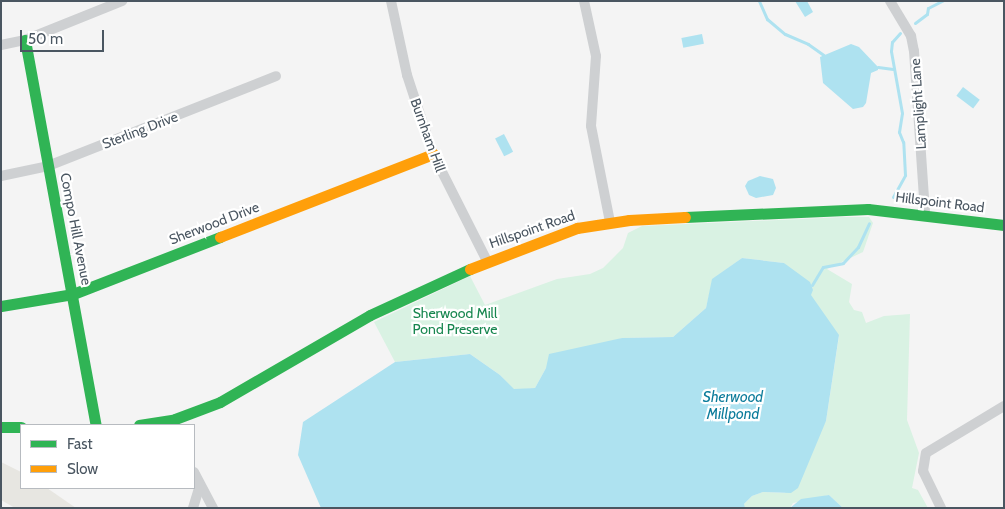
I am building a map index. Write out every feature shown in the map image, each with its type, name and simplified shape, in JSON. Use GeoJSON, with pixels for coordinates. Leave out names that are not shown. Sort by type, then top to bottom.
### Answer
{"type":"FeatureCollection","features":[{"type":"Feature","properties":{"kind":"street"},"geometry":{"type":"LineString","coordinates":[[1,45],[25,40],[122,1]]}},
{"type":"Feature","properties":{"kind":"street","name":"Burnham Hill"},"geometry":{"type":"LineString","coordinates":[[391,1],[407,75],[433,154],[487,261]]}},
{"type":"Feature","properties":{"kind":"street"},"geometry":{"type":"LineString","coordinates":[[584,1],[596,56],[591,126],[610,222]]}},
{"type":"Feature","properties":{"kind":"street","name":"Lamplight Lane"},"geometry":{"type":"LineString","coordinates":[[890,1],[911,36],[914,51],[925,214]]}},
{"type":"Feature","properties":{"kind":"street","name":"Compo Hill Avenue"},"geometry":{"type":"LineString","coordinates":[[25,40],[96,424]]}},
{"type":"Feature","properties":{"kind":"street","name":"Sterling Drive"},"geometry":{"type":"LineString","coordinates":[[1,176],[48,166],[276,76]]}},
{"type":"Feature","properties":{"kind":"street","name":"Sherwood Drive"},"geometry":{"type":"LineString","coordinates":[[1,306],[73,294],[433,154]]}},
{"type":"Feature","properties":{"kind":"street","name":"Hillspoint Road"},"geometry":{"type":"LineString","coordinates":[[151,424],[176,422],[234,395],[370,315],[487,261],[549,236],[610,222],[848,209],[925,214],[1004,225]]}},
{"type":"Feature","properties":{"kind":"street"},"geometry":{"type":"LineString","coordinates":[[941,508],[923,472],[926,453],[1004,406]]}},
{"type":"Feature","properties":{"kind":"street"},"geometry":{"type":"LineString","coordinates":[[1,427],[20,427]]}},
{"type":"Feature","properties":{"kind":"street"},"geometry":{"type":"LineString","coordinates":[[195,474],[213,508]]}},
{"type":"Feature","properties":{"kind":"street"},"geometry":{"type":"LineString","coordinates":[[193,508],[200,484]]}},
{"type":"Feature","properties":{"kind":"green space","name":"Sherwood Mill Pond Preserve"},"geometry":{"type":"Polygon","coordinates":[[[869,217],[873,223],[863,252],[827,269],[852,284],[849,302],[854,310],[862,312],[866,323],[884,316],[910,314],[907,420],[919,453],[912,488],[918,490],[928,508],[843,508],[829,495],[793,503],[790,508],[745,508],[743,505],[752,496],[763,492],[785,493],[826,421],[839,336],[784,263],[742,258],[713,279],[706,308],[673,337],[622,338],[546,368],[535,388],[514,390],[500,375],[470,354],[395,362],[374,322],[470,276],[485,305],[557,279],[590,274],[603,268],[623,248],[628,233],[642,226],[869,217]]]}},
{"type":"Feature","properties":{"kind":"sand"},"geometry":{"type":"Polygon","coordinates":[[[1,462],[20,472],[20,489],[48,489],[76,508],[15,508],[1,500],[1,462]]]}},
{"type":"Feature","properties":{"kind":"water"},"geometry":{"type":"Polygon","coordinates":[[[795,1],[807,1],[813,12],[805,17],[795,1]]]}},
{"type":"Feature","properties":{"kind":"water"},"geometry":{"type":"Polygon","coordinates":[[[702,34],[704,44],[683,48],[681,38],[702,34]]]}},
{"type":"Feature","properties":{"kind":"water"},"geometry":{"type":"Polygon","coordinates":[[[851,44],[859,47],[878,67],[878,70],[871,73],[866,103],[863,107],[853,109],[823,83],[820,57],[851,44]]]}},
{"type":"Feature","properties":{"kind":"water"},"geometry":{"type":"Polygon","coordinates":[[[963,87],[980,100],[973,108],[956,96],[963,87]]]}},
{"type":"Feature","properties":{"kind":"water"},"geometry":{"type":"Polygon","coordinates":[[[504,134],[513,152],[504,156],[495,139],[504,134]]]}},
{"type":"Feature","properties":{"kind":"water"},"geometry":{"type":"Polygon","coordinates":[[[760,176],[773,179],[776,188],[773,195],[756,198],[749,195],[745,186],[748,181],[760,176]]]}},
{"type":"Feature","properties":{"kind":"water","name":"Sherwood Millpond"},"geometry":{"type":"Polygon","coordinates":[[[742,258],[784,263],[810,282],[813,290],[811,295],[839,335],[826,421],[798,488],[791,493],[763,492],[752,496],[744,504],[745,508],[321,508],[298,455],[303,422],[395,362],[470,354],[500,375],[514,389],[535,388],[546,368],[549,354],[622,338],[673,337],[706,308],[712,279],[742,258]]]}},
{"type":"Feature","properties":{"kind":"water"},"geometry":{"type":"Polygon","coordinates":[[[829,495],[843,508],[790,508],[801,499],[829,495]]]}},
{"type":"Feature","properties":{"kind":"waterway"},"geometry":{"type":"LineString","coordinates":[[759,1],[767,19],[785,34],[808,44],[824,55]]}},
{"type":"Feature","properties":{"kind":"waterway"},"geometry":{"type":"LineString","coordinates":[[915,23],[927,14],[928,8],[942,1]]}},
{"type":"Feature","properties":{"kind":"waterway"},"geometry":{"type":"LineString","coordinates":[[893,197],[905,175],[903,142],[899,132],[902,113],[891,51],[892,42],[900,33]]}},
{"type":"Feature","properties":{"kind":"waterway"},"geometry":{"type":"LineString","coordinates":[[878,67],[893,69]]}},
{"type":"Feature","properties":{"kind":"waterway"},"geometry":{"type":"LineString","coordinates":[[812,285],[823,267],[843,263],[858,247],[869,223]]}},
{"type":"Feature","properties":{"kind":"traffic: fast"},"geometry":{"type":"LineString","coordinates":[[25,40],[96,424]]}},
{"type":"Feature","properties":{"kind":"traffic: fast"},"geometry":{"type":"LineString","coordinates":[[685,217],[868,209],[1004,225]]}},
{"type":"Feature","properties":{"kind":"traffic: fast"},"geometry":{"type":"LineString","coordinates":[[1,306],[73,294],[220,237]]}},
{"type":"Feature","properties":{"kind":"traffic: fast"},"geometry":{"type":"LineString","coordinates":[[145,424],[175,419],[220,402],[370,315],[470,269]]}},
{"type":"Feature","properties":{"kind":"traffic: fast"},"geometry":{"type":"LineString","coordinates":[[1,427],[20,427]]}},
{"type":"Feature","properties":{"kind":"traffic: slow"},"geometry":{"type":"LineString","coordinates":[[220,237],[433,154]]}},
{"type":"Feature","properties":{"kind":"traffic: slow"},"geometry":{"type":"LineString","coordinates":[[470,269],[577,228],[629,220],[685,217]]}}]}
